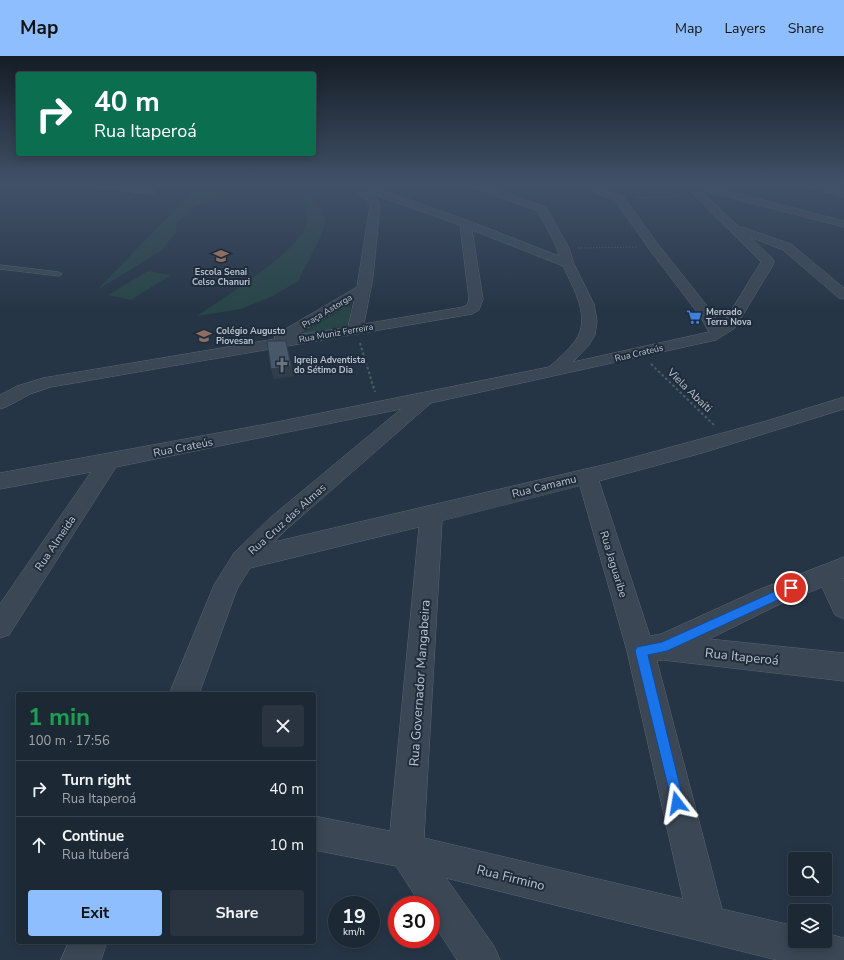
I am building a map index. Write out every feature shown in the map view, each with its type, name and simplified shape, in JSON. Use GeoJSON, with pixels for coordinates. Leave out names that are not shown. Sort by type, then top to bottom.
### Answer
{"type":"FeatureCollection","features":[{"type":"Feature","properties":{"kind":"street"},"geometry":{"type":"LineString","coordinates":[[356,330],[364,289],[371,225]]}},
{"type":"Feature","properties":{"kind":"street","name":"Rua Muniz Ferreira"},"geometry":{"type":"LineString","coordinates":[[0,403],[10,396],[25,389],[49,382],[467,311],[474,307],[476,299],[465,225]]}},
{"type":"Feature","properties":{"kind":"street"},"geometry":{"type":"LineString","coordinates":[[470,225],[568,264]]}},
{"type":"Feature","properties":{"kind":"street"},"geometry":{"type":"LineString","coordinates":[[551,225],[563,248],[568,264],[587,304],[590,320],[587,335],[581,345],[555,371]]}},
{"type":"Feature","properties":{"kind":"street"},"geometry":{"type":"LineString","coordinates":[[638,225],[707,315],[717,333]]}},
{"type":"Feature","properties":{"kind":"street"},"geometry":{"type":"LineString","coordinates":[[734,227],[764,256],[798,256]]}},
{"type":"Feature","properties":{"kind":"street"},"geometry":{"type":"LineString","coordinates":[[734,227],[787,247],[844,295]]}},
{"type":"Feature","properties":{"kind":"street","name":"Rua Crateús"},"geometry":{"type":"LineString","coordinates":[[0,481],[426,399],[711,337],[730,325],[767,265],[768,261],[764,256]]}},
{"type":"Feature","properties":{"kind":"street","name":"Praça Astorga"},"geometry":{"type":"LineString","coordinates":[[270,344],[364,289]]}},
{"type":"Feature","properties":{"kind":"street"},"geometry":{"type":"LineString","coordinates":[[707,315],[730,325]]}},
{"type":"Feature","properties":{"kind":"street"},"geometry":{"type":"LineString","coordinates":[[581,345],[588,355],[596,362]]}},
{"type":"Feature","properties":{"kind":"street","name":"Rua Cruz das Almas"},"geometry":{"type":"LineString","coordinates":[[185,692],[226,585],[242,560],[279,524],[426,399]]}},
{"type":"Feature","properties":{"kind":"street","name":"Rua Camamu"},"geometry":{"type":"LineString","coordinates":[[242,560],[587,476],[729,439],[844,403]]}},
{"type":"Feature","properties":{"kind":"street","name":"Rua Crateús"},"geometry":{"type":"LineString","coordinates":[[372,409],[398,422]]}},
{"type":"Feature","properties":{"kind":"street","name":"Rua Almeida"},"geometry":{"type":"LineString","coordinates":[[0,626],[109,461]]}},
{"type":"Feature","properties":{"kind":"street","name":"Rua Jaguaribe"},"geometry":{"type":"LineString","coordinates":[[587,476],[652,649],[707,924]]}},
{"type":"Feature","properties":{"kind":"street","name":"Rua Governador Mangabeira"},"geometry":{"type":"LineString","coordinates":[[406,851],[431,514]]}},
{"type":"Feature","properties":{"kind":"street"},"geometry":{"type":"LineString","coordinates":[[652,649],[767,598],[836,570],[844,607]]}},
{"type":"Feature","properties":{"kind":"street","name":"Rua Itaperoá"},"geometry":{"type":"LineString","coordinates":[[652,649],[844,667]]}},
{"type":"Feature","properties":{"kind":"street","name":"Rua Firmino"},"geometry":{"type":"LineString","coordinates":[[316,833],[406,851],[844,957]]}},
{"type":"Feature","properties":{"kind":"street"},"geometry":{"type":"LineString","coordinates":[[406,851],[480,960]]}},
{"type":"Feature","properties":{"kind":"street"},"geometry":{"type":"LineString","coordinates":[[81,960],[87,944]]}},
{"type":"Feature","properties":{"kind":"lane"},"geometry":{"type":"LineString","coordinates":[[0,267],[59,274]]}},
{"type":"Feature","properties":{"kind":"path"},"geometry":{"type":"LineString","coordinates":[[563,248],[653,246]]}},
{"type":"Feature","properties":{"kind":"path"},"geometry":{"type":"LineString","coordinates":[[356,330],[372,409]]}},
{"type":"Feature","properties":{"kind":"path","name":"Viela Abaiti"},"geometry":{"type":"LineString","coordinates":[[640,353],[729,439]]}},
{"type":"Feature","properties":{"kind":"green space"},"geometry":{"type":"Polygon","coordinates":[[[160,225],[176,225],[176,232],[161,251],[97,290],[160,225]]]}},
{"type":"Feature","properties":{"kind":"green space"},"geometry":{"type":"Polygon","coordinates":[[[306,225],[324,225],[322,234],[298,281],[273,296],[241,309],[197,316],[257,275],[288,250],[299,238],[306,225]]]}},
{"type":"Feature","properties":{"kind":"green space"},"geometry":{"type":"Polygon","coordinates":[[[148,271],[171,275],[131,300],[108,295],[148,271]]]}},
{"type":"Feature","properties":{"kind":"green space"},"geometry":{"type":"Polygon","coordinates":[[[351,304],[349,325],[297,336],[351,304]]]}},
{"type":"Feature","properties":{"kind":"building"},"geometry":{"type":"Polygon","coordinates":[[[267,341],[286,341],[291,366],[271,369],[267,341]]]}},
{"type":"Feature","properties":{"kind":"place","name":"Escola Senai Celso Chanuri"},"geometry":{"type":"Point","coordinates":[221,256]}},
{"type":"Feature","properties":{"kind":"place","name":"Mercado Terra Nova"},"geometry":{"type":"Point","coordinates":[694,317]}},
{"type":"Feature","properties":{"kind":"place","name":"Colégio Augusto Piovesan"},"geometry":{"type":"Point","coordinates":[204,336]}},
{"type":"Feature","properties":{"kind":"place","name":"Igreja Adventista do Sétimo Dia"},"geometry":{"type":"Point","coordinates":[282,365]}},
{"type":"Feature","properties":{"kind":"route"},"geometry":{"type":"LineString","coordinates":[[677,803],[641,651],[663,647],[791,588]]}}]}
